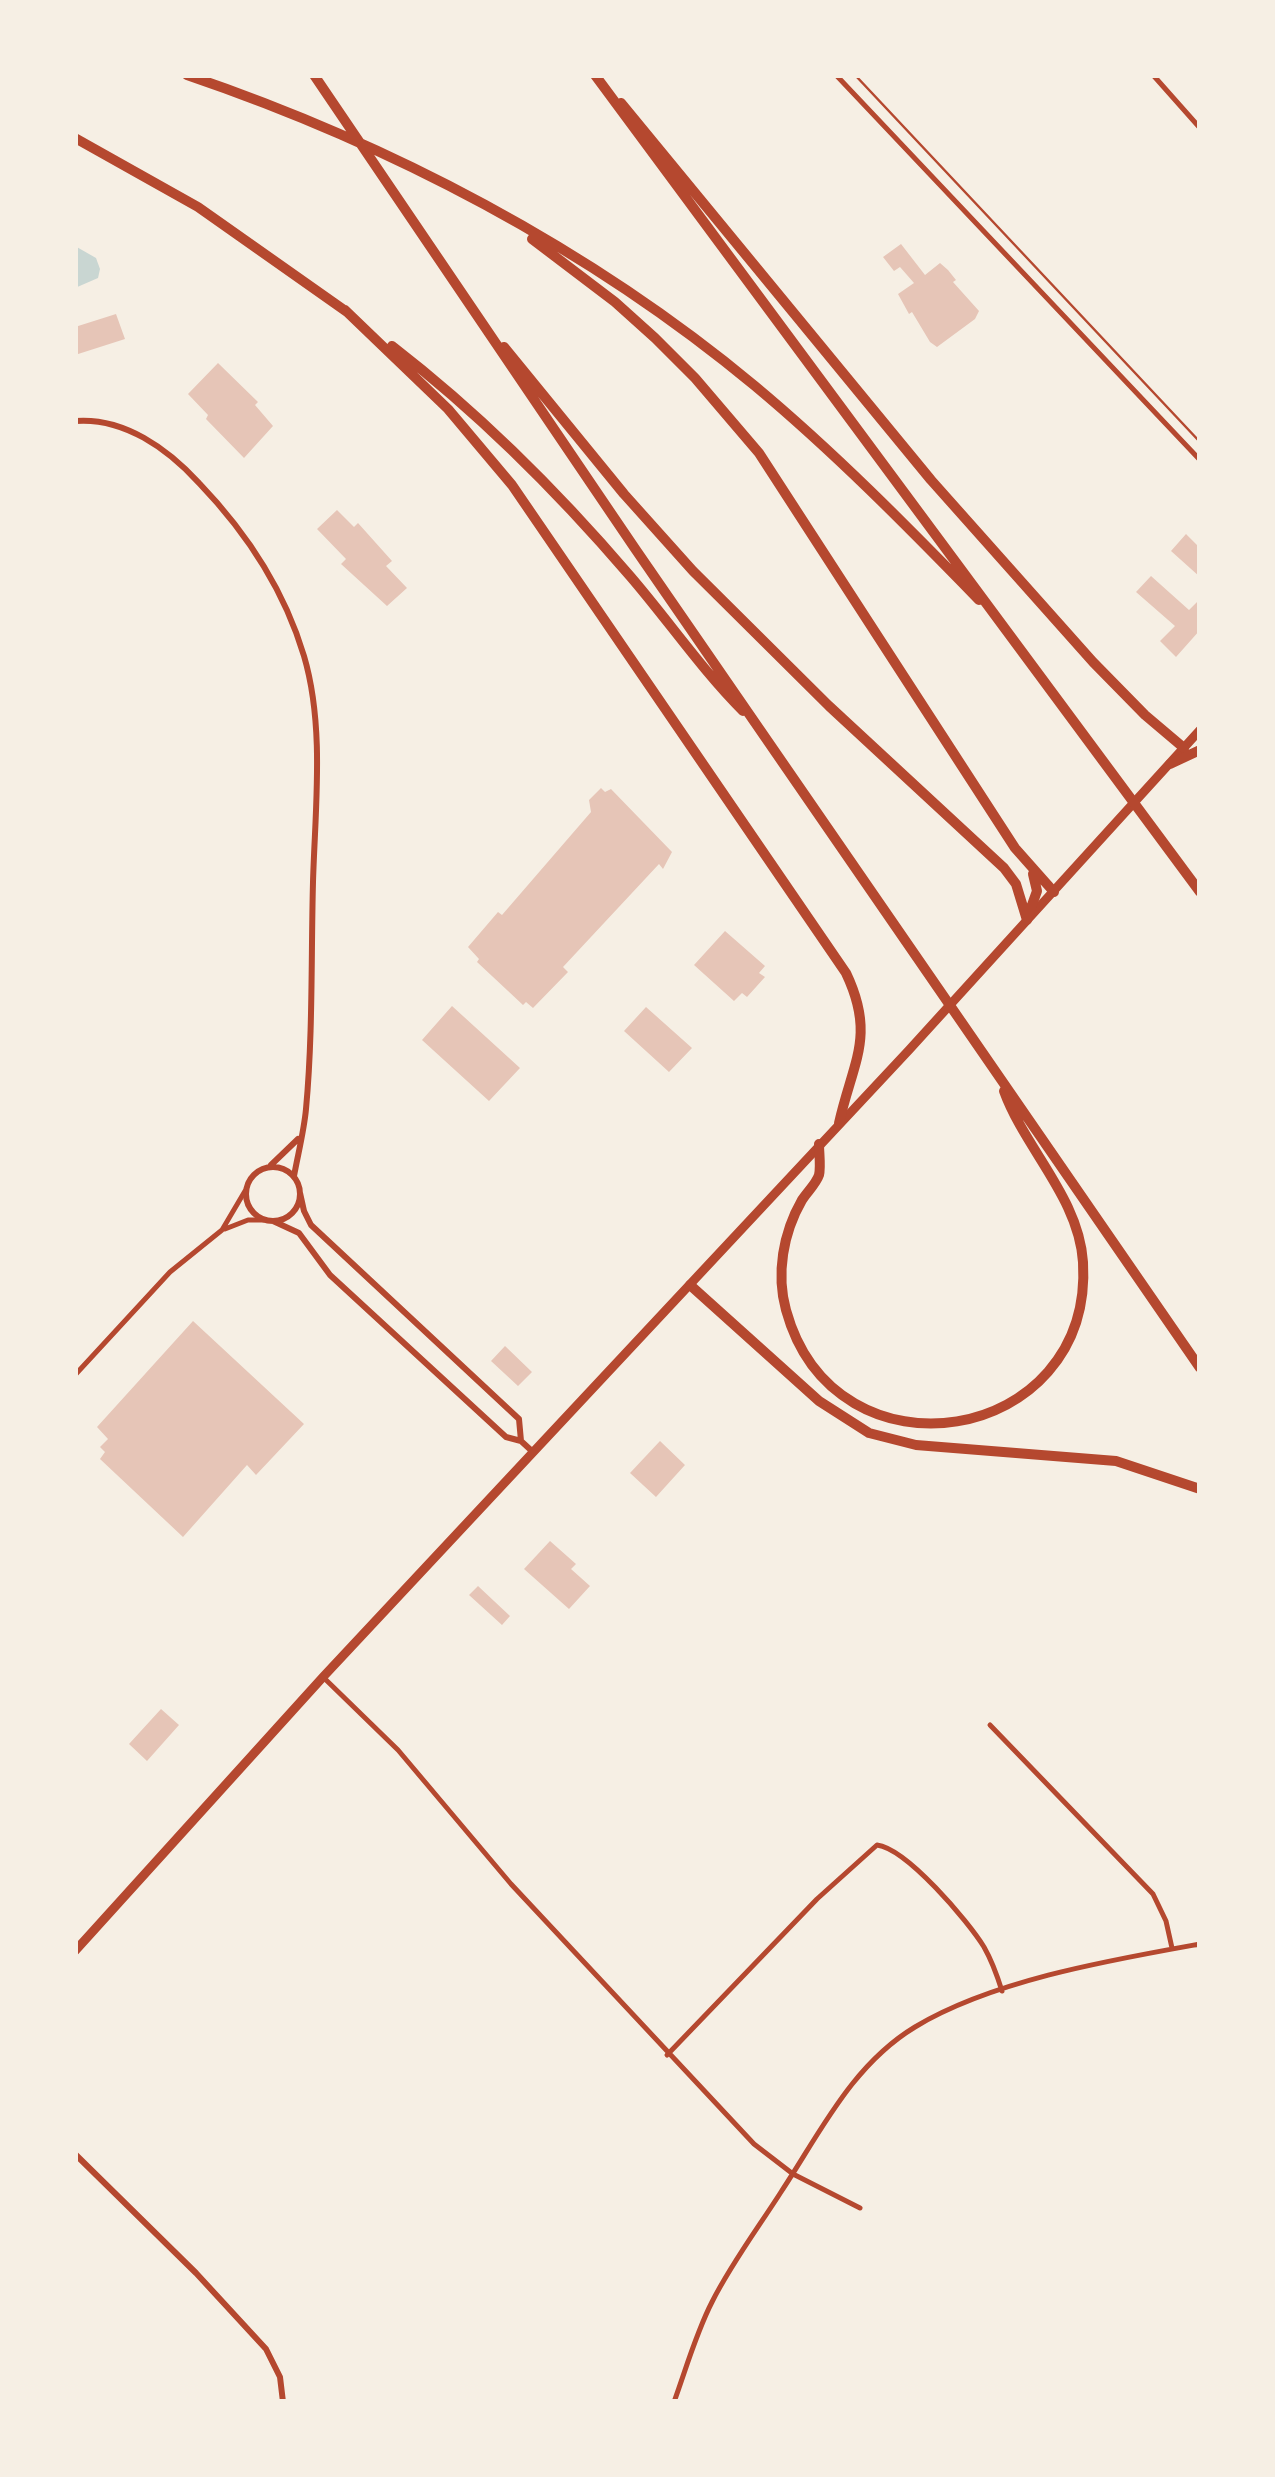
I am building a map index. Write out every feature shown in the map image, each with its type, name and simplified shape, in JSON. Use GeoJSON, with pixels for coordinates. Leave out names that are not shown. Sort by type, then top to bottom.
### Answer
{"type":"FeatureCollection","features":[{"type":"Feature","properties":{"kind":"highway"},"geometry":{"type":"LineString","coordinates":[[186,75],[247,96],[370,149],[487,205],[641,302],[753,384],[846,467],[1007,630]]}},
{"type":"Feature","properties":{"kind":"highway"},"geometry":{"type":"LineString","coordinates":[[596,76],[1200,892]]}},
{"type":"Feature","properties":{"kind":"highway"},"geometry":{"type":"LineString","coordinates":[[596,76],[644,127],[930,480],[1093,662],[1184,748]]}},
{"type":"Feature","properties":{"kind":"highway"},"geometry":{"type":"LineString","coordinates":[[317,80],[754,723],[1200,1368]]}},
{"type":"Feature","properties":{"kind":"highway"},"geometry":{"type":"LineString","coordinates":[[75,138],[198,207],[345,310],[435,380],[540,478],[627,572],[754,723]]}},
{"type":"Feature","properties":{"kind":"highway"},"geometry":{"type":"LineString","coordinates":[[487,205],[614,302],[682,364],[726,413],[792,500],[987,806],[1032,871],[1054,892]]}},
{"type":"Feature","properties":{"kind":"highway"},"geometry":{"type":"LineString","coordinates":[[345,310],[448,409],[512,485],[846,972],[856,994],[863,1035],[839,1123]]}},
{"type":"Feature","properties":{"kind":"highway"},"geometry":{"type":"LineString","coordinates":[[493,336],[518,360],[624,494],[692,571],[829,706],[1004,868],[1016,884],[1027,920]]}},
{"type":"Feature","properties":{"kind":"highway"},"geometry":{"type":"LineString","coordinates":[[75,1951],[324,1676],[988,964],[1200,730]]}},
{"type":"Feature","properties":{"kind":"highway"},"geometry":{"type":"LineString","coordinates":[[1170,764],[1200,750]]}},
{"type":"Feature","properties":{"kind":"highway"},"geometry":{"type":"LineString","coordinates":[[1027,920],[1037,891],[1032,871]]}},
{"type":"Feature","properties":{"kind":"highway"},"geometry":{"type":"LineString","coordinates":[[819,1144],[819,1175],[792,1220],[782,1262],[786,1308],[807,1357],[825,1380],[847,1398],[904,1424],[934,1426],[988,1415],[1015,1400],[1052,1367],[1068,1344],[1083,1287],[1078,1232],[1011,1110],[998,1076]]}},
{"type":"Feature","properties":{"kind":"highway"},"geometry":{"type":"LineString","coordinates":[[690,1285],[819,1401],[868,1432],[916,1445],[1116,1461],[1200,1489]]}},
{"type":"Feature","properties":{"kind":"street"},"geometry":{"type":"LineString","coordinates":[[836,75],[1200,460]]}},
{"type":"Feature","properties":{"kind":"street"},"geometry":{"type":"LineString","coordinates":[[1153,75],[1200,128]]}},
{"type":"Feature","properties":{"kind":"street"},"geometry":{"type":"LineString","coordinates":[[75,421],[117,426],[156,444],[186,468],[230,517],[278,586],[305,658],[312,696],[316,773],[306,1112],[294,1176]]}},
{"type":"Feature","properties":{"kind":"street"},"geometry":{"type":"LineString","coordinates":[[222,1230],[253,1174],[270,1166],[302,1134]]}},
{"type":"Feature","properties":{"kind":"street"},"geometry":{"type":"LineString","coordinates":[[270,1166],[288,1170],[294,1176],[311,1225],[520,1420],[521,1441]]}},
{"type":"Feature","properties":{"kind":"street"},"geometry":{"type":"LineString","coordinates":[[245,1191],[250,1208],[298,1234],[330,1275],[506,1437],[521,1441],[534,1453]]}},
{"type":"Feature","properties":{"kind":"street"},"geometry":{"type":"LineString","coordinates":[[75,1375],[162,1280],[222,1230],[248,1220],[282,1220],[296,1210],[300,1192]]}},
{"type":"Feature","properties":{"kind":"street"},"geometry":{"type":"LineString","coordinates":[[324,1676],[398,1750],[512,1884],[754,2144],[793,2174],[860,2208]]}},
{"type":"Feature","properties":{"kind":"street"},"geometry":{"type":"LineString","coordinates":[[990,1725],[1154,1894],[1166,1920],[1172,1949]]}},
{"type":"Feature","properties":{"kind":"street"},"geometry":{"type":"LineString","coordinates":[[668,2055],[817,1899],[877,1844],[888,1846],[907,1861],[971,1928],[995,1969],[1002,1991]]}},
{"type":"Feature","properties":{"kind":"street"},"geometry":{"type":"LineString","coordinates":[[674,2402],[712,2303],[835,2107],[862,2072],[893,2042],[952,2008],[1002,1991],[1071,1970],[1200,1944]]}},
{"type":"Feature","properties":{"kind":"street"},"geometry":{"type":"LineString","coordinates":[[75,2154],[196,2273],[266,2350],[280,2376],[283,2402]]}},
{"type":"Feature","properties":{"kind":"path"},"geometry":{"type":"LineString","coordinates":[[855,75],[1200,442]]}},
{"type":"Feature","properties":{"kind":"shaded area"},"geometry":{"type":"Polygon","coordinates":[[[75,246],[96,258],[100,269],[98,278],[75,288],[75,246]]]}},
{"type":"Feature","properties":{"kind":"building"},"geometry":{"type":"Polygon","coordinates":[[[901,244],[925,275],[940,263],[979,311],[975,319],[937,347],[898,294],[914,283],[900,267],[894,271],[883,257],[901,244]]]}},
{"type":"Feature","properties":{"kind":"building"},"geometry":{"type":"Polygon","coordinates":[[[116,314],[125,339],[75,355],[75,327],[116,314]]]}},
{"type":"Feature","properties":{"kind":"building"},"geometry":{"type":"Polygon","coordinates":[[[218,363],[258,402],[255,405],[273,426],[244,458],[188,394],[218,363]]]}},
{"type":"Feature","properties":{"kind":"building"},"geometry":{"type":"Polygon","coordinates":[[[337,510],[354,527],[358,523],[392,561],[386,566],[407,588],[387,606],[341,564],[346,559],[317,529],[337,510]]]}},
{"type":"Feature","properties":{"kind":"building"},"geometry":{"type":"Polygon","coordinates":[[[1186,534],[1200,548],[1200,577],[1171,551],[1186,534]]]}},
{"type":"Feature","properties":{"kind":"building"},"geometry":{"type":"Polygon","coordinates":[[[1151,576],[1189,610],[1200,599],[1200,630],[1176,657],[1160,641],[1175,626],[1136,592],[1151,576]]]}},
{"type":"Feature","properties":{"kind":"building"},"geometry":{"type":"Polygon","coordinates":[[[601,788],[605,792],[611,789],[672,852],[663,869],[659,864],[563,967],[568,972],[533,1008],[526,1002],[523,1005],[477,962],[479,959],[468,947],[498,912],[502,915],[591,812],[589,800],[601,788]]]}},
{"type":"Feature","properties":{"kind":"building"},"geometry":{"type":"Polygon","coordinates":[[[725,931],[765,966],[759,973],[765,977],[747,997],[742,993],[734,1001],[694,965],[725,931]]]}},
{"type":"Feature","properties":{"kind":"building"},"geometry":{"type":"Polygon","coordinates":[[[452,1006],[520,1068],[489,1101],[422,1040],[452,1006]]]}},
{"type":"Feature","properties":{"kind":"building"},"geometry":{"type":"Polygon","coordinates":[[[646,1007],[692,1048],[669,1072],[624,1031],[646,1007]]]}},
{"type":"Feature","properties":{"kind":"building"},"geometry":{"type":"Polygon","coordinates":[[[193,1321],[304,1424],[256,1475],[247,1465],[183,1537],[100,1459],[105,1452],[100,1447],[108,1439],[97,1427],[193,1321]]]}},
{"type":"Feature","properties":{"kind":"building"},"geometry":{"type":"Polygon","coordinates":[[[505,1346],[532,1372],[518,1386],[491,1361],[505,1346]]]}},
{"type":"Feature","properties":{"kind":"building"},"geometry":{"type":"Polygon","coordinates":[[[660,1441],[685,1465],[656,1497],[630,1473],[660,1441]]]}},
{"type":"Feature","properties":{"kind":"building"},"geometry":{"type":"Polygon","coordinates":[[[550,1541],[576,1564],[571,1569],[590,1586],[569,1609],[524,1569],[550,1541]]]}},
{"type":"Feature","properties":{"kind":"building"},"geometry":{"type":"Polygon","coordinates":[[[478,1586],[510,1616],[502,1625],[469,1595],[478,1586]]]}},
{"type":"Feature","properties":{"kind":"building"},"geometry":{"type":"Polygon","coordinates":[[[161,1709],[179,1725],[147,1761],[129,1744],[161,1709]]]}}]}
